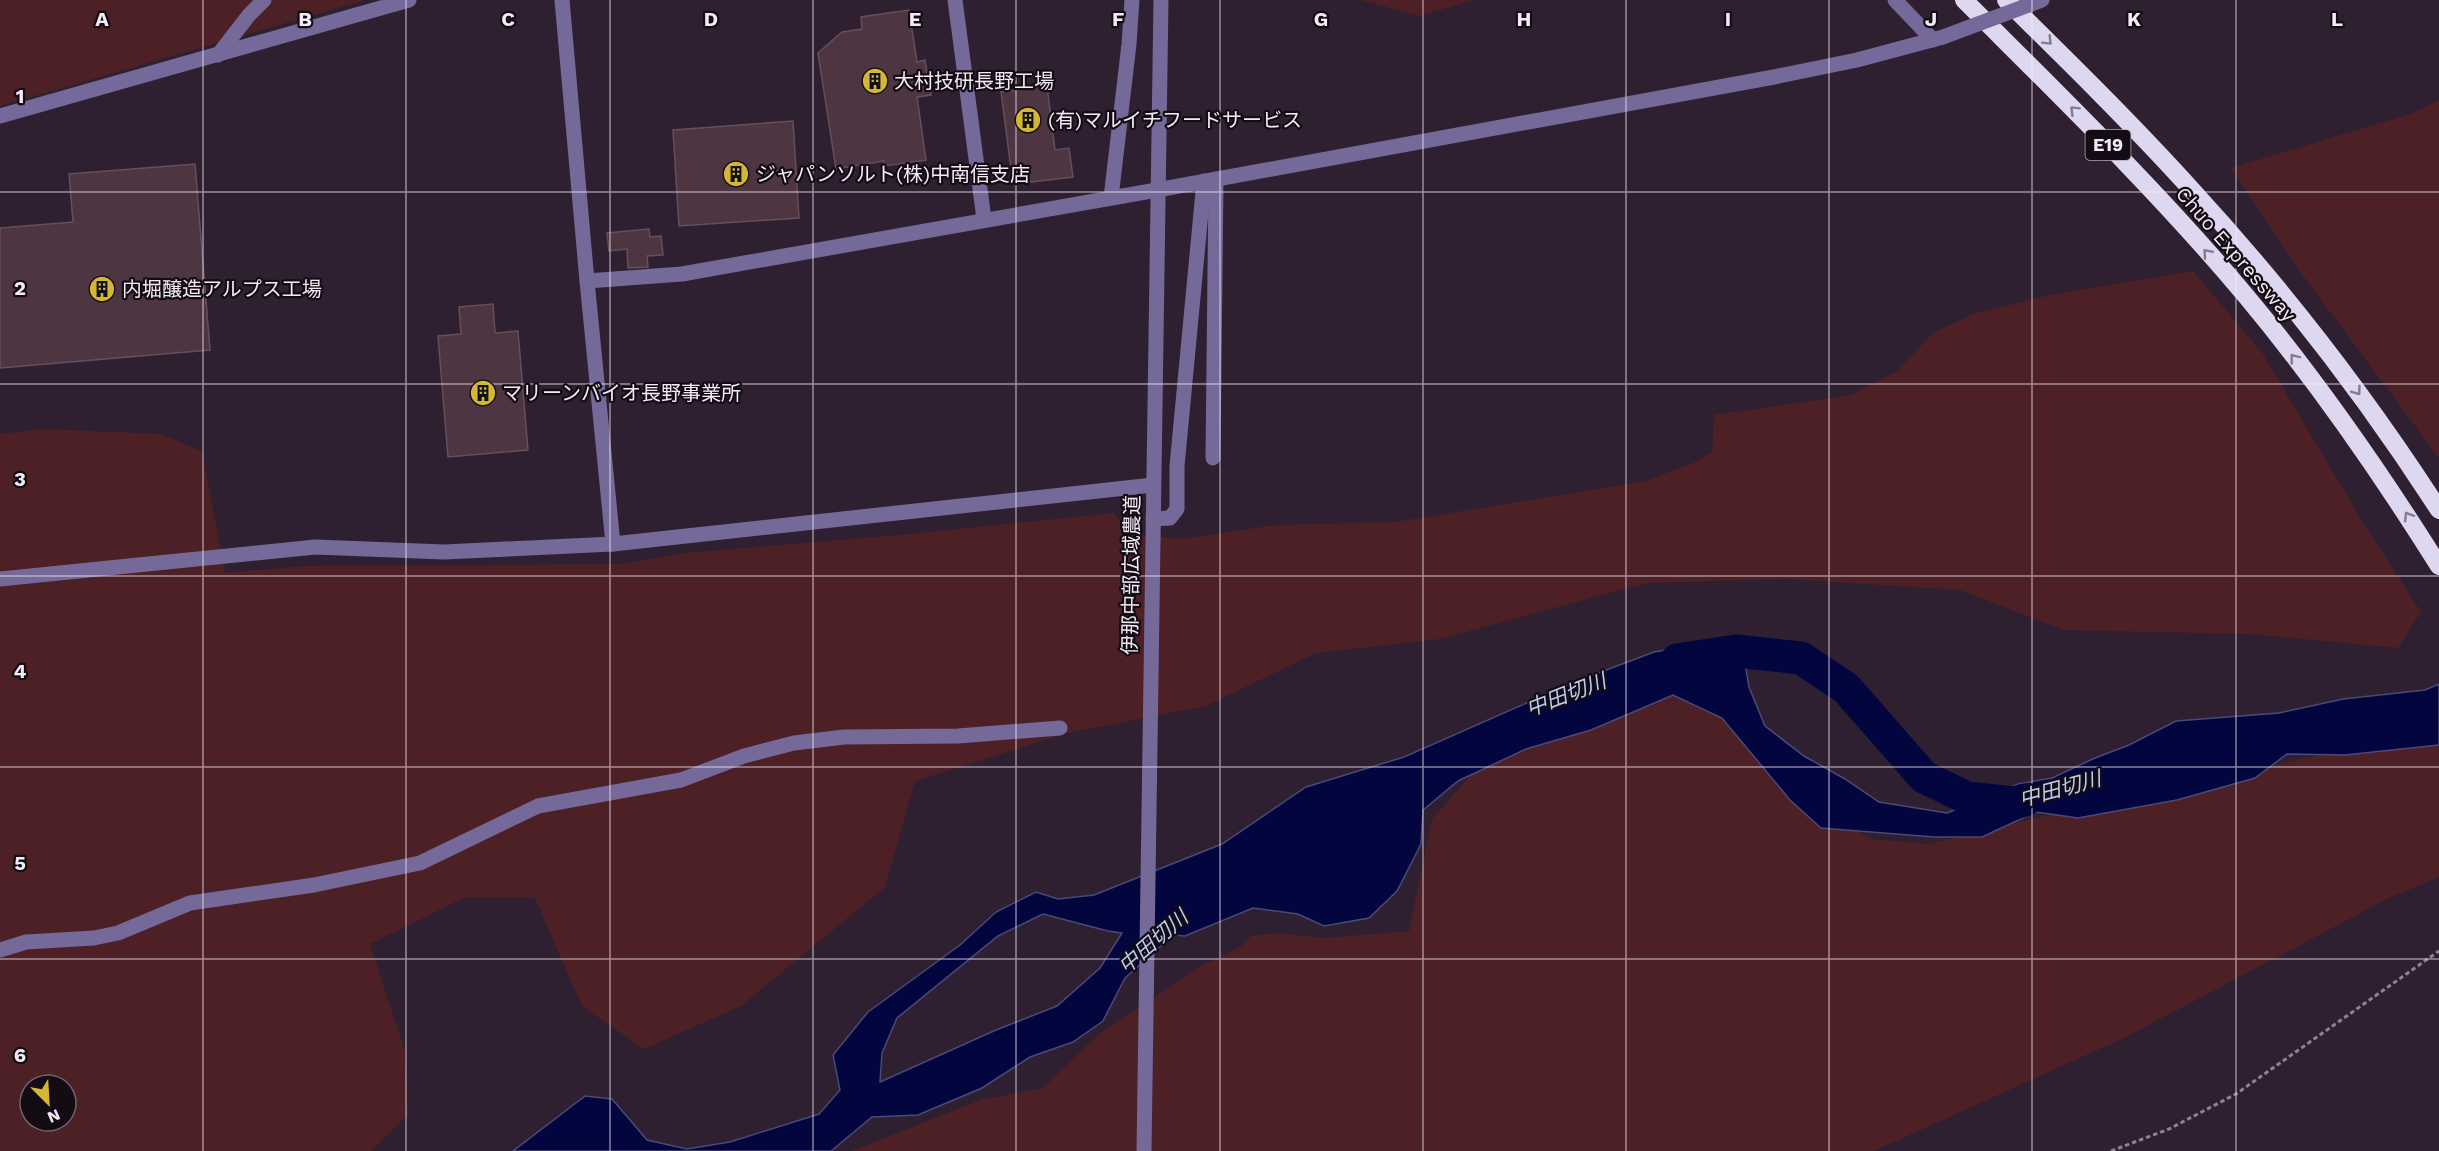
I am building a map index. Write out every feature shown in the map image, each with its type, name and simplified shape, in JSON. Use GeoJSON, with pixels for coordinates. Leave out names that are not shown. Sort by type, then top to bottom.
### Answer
{"type":"FeatureCollection","features":[{"type":"Feature","properties":{"kind":"highway","name":"Chuo Expressway"},"geometry":{"type":"LineString","coordinates":[[1964,0],[2094,130],[2246,296],[2316,385],[2386,481],[2439,566]]}},
{"type":"Feature","properties":{"kind":"highway","name":"Chuo Expressway"},"geometry":{"type":"LineString","coordinates":[[2006,0],[2117,109],[2193,190],[2339,367],[2411,465],[2439,510]]}},
{"type":"Feature","properties":{"kind":"street"},"geometry":{"type":"LineString","coordinates":[[218,55],[249,15],[264,0]]}},
{"type":"Feature","properties":{"kind":"street"},"geometry":{"type":"LineString","coordinates":[[0,116],[409,0]]}},
{"type":"Feature","properties":{"kind":"street"},"geometry":{"type":"LineString","coordinates":[[562,0],[586,280],[613,544]]}},
{"type":"Feature","properties":{"kind":"street"},"geometry":{"type":"LineString","coordinates":[[955,0],[984,219]]}},
{"type":"Feature","properties":{"kind":"street"},"geometry":{"type":"LineString","coordinates":[[1117,197],[1132,0]]}},
{"type":"Feature","properties":{"kind":"street","name":"伊那中部広域農道"},"geometry":{"type":"LineString","coordinates":[[1144,1151],[1161,0]]}},
{"type":"Feature","properties":{"kind":"street"},"geometry":{"type":"LineString","coordinates":[[1895,0],[1938,39]]}},
{"type":"Feature","properties":{"kind":"street"},"geometry":{"type":"LineString","coordinates":[[586,280],[682,274],[1203,182],[1774,77],[1857,60],[1938,39],[2042,0]]}},
{"type":"Feature","properties":{"kind":"street"},"geometry":{"type":"LineString","coordinates":[[1203,182],[1213,458]]}},
{"type":"Feature","properties":{"kind":"street"},"geometry":{"type":"LineString","coordinates":[[1153,519],[1170,518],[1177,509],[1177,466],[1203,182]]}},
{"type":"Feature","properties":{"kind":"street"},"geometry":{"type":"LineString","coordinates":[[0,579],[315,547],[444,552],[613,544],[1153,485]]}},
{"type":"Feature","properties":{"kind":"street"},"geometry":{"type":"LineString","coordinates":[[0,950],[27,942],[94,938],[118,933],[190,903],[314,885],[420,862],[538,806],[681,780],[744,756],[794,743],[844,737],[958,736],[1060,728]]}},
{"type":"Feature","properties":{"kind":"path"},"geometry":{"type":"LineString","coordinates":[[2111,1151],[2169,1129],[2236,1094],[2439,951]]}},
{"type":"Feature","properties":{"kind":"shaded area"},"geometry":{"type":"Polygon","coordinates":[[[0,0],[365,0],[0,106],[0,0]]]}},
{"type":"Feature","properties":{"kind":"shaded area"},"geometry":{"type":"Polygon","coordinates":[[[1361,0],[1474,0],[1419,16],[1361,0]]]}},
{"type":"Feature","properties":{"kind":"shaded area"},"geometry":{"type":"Polygon","coordinates":[[[2439,100],[2439,458],[2301,273],[2231,168],[2410,114],[2439,100]]]}},
{"type":"Feature","properties":{"kind":"shaded area"},"geometry":{"type":"Polygon","coordinates":[[[2193,271],[2263,354],[2364,524],[2421,612],[2398,648],[2249,634],[2064,630],[1960,590],[1787,579],[1647,583],[1440,639],[1316,653],[1206,706],[1067,733],[915,781],[885,887],[741,1006],[644,1049],[582,1006],[535,898],[466,897],[370,944],[405,1051],[408,1115],[370,1151],[0,1151],[0,434],[43,429],[160,434],[202,451],[225,573],[304,566],[623,564],[684,553],[900,535],[1114,513],[1131,534],[1181,539],[1276,525],[1395,522],[1645,481],[1696,462],[1712,452],[1714,415],[1852,395],[1897,371],[1933,333],[1973,314],[2054,294],[2193,271]]]}},
{"type":"Feature","properties":{"kind":"shaded area"},"geometry":{"type":"Polygon","coordinates":[[[1676,681],[1741,705],[1818,808],[1871,839],[1929,844],[2069,810],[2213,780],[2322,754],[2439,735],[2439,877],[2387,899],[2124,1038],[1874,1151],[852,1151],[980,1100],[1043,1088],[1100,1033],[1199,967],[1240,947],[1251,936],[1278,933],[1324,938],[1409,931],[1432,819],[1494,750],[1676,681]]]}},
{"type":"Feature","properties":{"kind":"water"},"geometry":{"type":"Polygon","coordinates":[[[1700,644],[1745,664],[1749,687],[1765,726],[1804,756],[1845,779],[1879,802],[1947,813],[2018,784],[2052,778],[2129,745],[2176,721],[2279,713],[2343,699],[2425,690],[2439,684],[2439,745],[2345,755],[2287,754],[2255,778],[2177,800],[2078,818],[2036,812],[1982,837],[1934,837],[1821,828],[1790,800],[1722,718],[1673,695],[1591,730],[1526,749],[1458,781],[1423,810],[1421,844],[1397,891],[1369,918],[1324,926],[1298,914],[1253,908],[1185,936],[1173,935],[1125,978],[1103,1021],[1073,1042],[1030,1057],[982,1088],[918,1115],[872,1117],[831,1151],[513,1151],[585,1096],[612,1099],[647,1140],[687,1149],[730,1142],[819,1114],[840,1090],[833,1055],[868,1012],[960,945],[996,912],[1036,892],[1058,899],[1094,895],[1222,844],[1306,787],[1404,757],[1572,683],[1654,652],[1700,644]],[[1043,914],[998,936],[897,1018],[882,1053],[880,1082],[996,1030],[1057,1006],[1100,968],[1122,933],[1043,914]]]}},
{"type":"Feature","properties":{"kind":"building","name":"大村技研長野工場"},"geometry":{"type":"Polygon","coordinates":[[[909,10],[917,62],[925,60],[931,95],[917,97],[926,160],[884,166],[884,161],[836,169],[818,53],[842,32],[862,29],[861,17],[909,10]]]}},
{"type":"Feature","properties":{"kind":"building","name":"(有)マルイチフードサービス"},"geometry":{"type":"Polygon","coordinates":[[[1047,86],[1055,150],[1069,148],[1073,177],[1013,184],[1001,92],[1047,86]]]}},
{"type":"Feature","properties":{"kind":"building","name":"ジャパンソルト(株)中南信支店"},"geometry":{"type":"Polygon","coordinates":[[[793,121],[799,218],[679,226],[673,130],[793,121]]]}},
{"type":"Feature","properties":{"kind":"building","name":"内堀醸造アルプス工場"},"geometry":{"type":"Polygon","coordinates":[[[195,164],[210,350],[0,368],[0,228],[73,222],[69,174],[195,164]]]}},
{"type":"Feature","properties":{"kind":"building"},"geometry":{"type":"Polygon","coordinates":[[[649,229],[650,237],[661,236],[663,255],[647,256],[648,267],[628,268],[627,249],[609,251],[607,233],[649,229]]]}},
{"type":"Feature","properties":{"kind":"building","name":"マリーンバイオ長野事業所"},"geometry":{"type":"Polygon","coordinates":[[[493,304],[495,333],[518,331],[528,450],[448,457],[438,336],[461,334],[459,307],[493,304]]]}},
{"type":"Feature","properties":{"kind":"waterway","name":"中田切川"},"geometry":{"type":"LineString","coordinates":[[1677,660],[1736,651],[1801,658],[1846,688],[1924,777],[1967,798],[2014,803],[2025,800]]}},
{"type":"Feature","properties":{"kind":"place","name":"大村技研長野工場"},"geometry":{"type":"Point","coordinates":[875,81]}},
{"type":"Feature","properties":{"kind":"place","name":"(有)マルイチフードサービス"},"geometry":{"type":"Point","coordinates":[1028,120]}},
{"type":"Feature","properties":{"kind":"place","name":"ジャパンソルト(株)中南信支店"},"geometry":{"type":"Point","coordinates":[736,174]}},
{"type":"Feature","properties":{"kind":"place","name":"内堀醸造アルプス工場"},"geometry":{"type":"Point","coordinates":[102,289]}},
{"type":"Feature","properties":{"kind":"place","name":"マリーンバイオ長野事業所"},"geometry":{"type":"Point","coordinates":[483,393]}}]}
